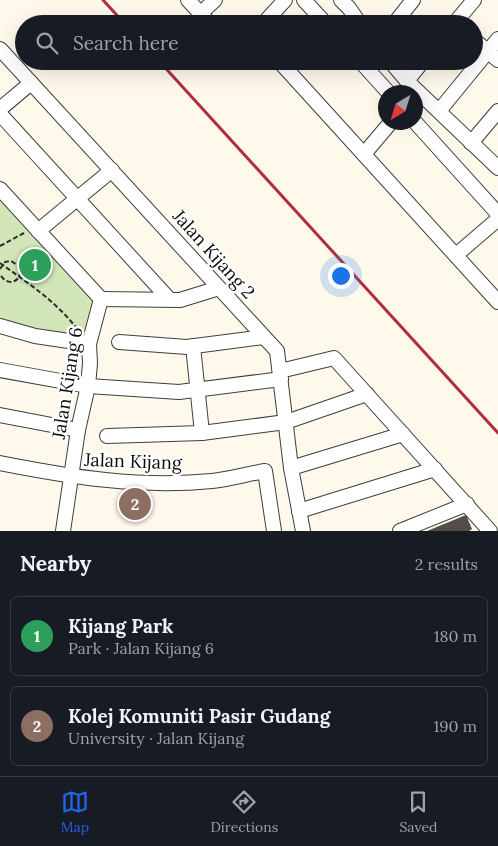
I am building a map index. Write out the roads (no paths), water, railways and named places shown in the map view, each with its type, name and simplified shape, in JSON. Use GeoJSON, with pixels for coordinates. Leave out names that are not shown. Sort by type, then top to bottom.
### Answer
{"type":"FeatureCollection","features":[{"type":"Feature","properties":{"kind":"street"},"geometry":{"type":"LineString","coordinates":[[188,0],[201,15]]}},
{"type":"Feature","properties":{"kind":"street"},"geometry":{"type":"LineString","coordinates":[[207,15],[215,0]]}},
{"type":"Feature","properties":{"kind":"street"},"geometry":{"type":"LineString","coordinates":[[271,15],[285,0]]}},
{"type":"Feature","properties":{"kind":"street"},"geometry":{"type":"LineString","coordinates":[[304,0],[318,15]]}},
{"type":"Feature","properties":{"kind":"street"},"geometry":{"type":"LineString","coordinates":[[402,15],[414,0]]}},
{"type":"Feature","properties":{"kind":"street"},"geometry":{"type":"LineString","coordinates":[[462,15],[474,0]]}},
{"type":"Feature","properties":{"kind":"street"},"geometry":{"type":"LineString","coordinates":[[349,3],[355,15]]}},
{"type":"Feature","properties":{"kind":"street"},"geometry":{"type":"LineString","coordinates":[[483,66],[493,56],[498,40]]}},
{"type":"Feature","properties":{"kind":"street","name":"Jalan Kijang 2"},"geometry":{"type":"LineString","coordinates":[[0,48],[15,64]]}},
{"type":"Feature","properties":{"kind":"street"},"geometry":{"type":"LineString","coordinates":[[483,48],[493,56]]}},
{"type":"Feature","properties":{"kind":"street","name":"Jalan Kijang 2"},"geometry":{"type":"LineString","coordinates":[[20,70],[278,352],[291,468],[303,531]]}},
{"type":"Feature","properties":{"kind":"street"},"geometry":{"type":"LineString","coordinates":[[287,70],[498,302]]}},
{"type":"Feature","properties":{"kind":"street"},"geometry":{"type":"LineString","coordinates":[[368,70],[382,85]]}},
{"type":"Feature","properties":{"kind":"street"},"geometry":{"type":"LineString","coordinates":[[398,70],[498,168]]}},
{"type":"Feature","properties":{"kind":"street"},"geometry":{"type":"LineString","coordinates":[[407,81],[416,70]]}},
{"type":"Feature","properties":{"kind":"street"},"geometry":{"type":"LineString","coordinates":[[439,111],[479,70]]}},
{"type":"Feature","properties":{"kind":"street"},"geometry":{"type":"LineString","coordinates":[[0,109],[31,82]]}},
{"type":"Feature","properties":{"kind":"street"},"geometry":{"type":"LineString","coordinates":[[471,143],[498,111]]}},
{"type":"Feature","properties":{"kind":"street"},"geometry":{"type":"LineString","coordinates":[[0,114],[169,299]]}},
{"type":"Feature","properties":{"kind":"street"},"geometry":{"type":"LineString","coordinates":[[364,154],[385,130]]}},
{"type":"Feature","properties":{"kind":"street"},"geometry":{"type":"LineString","coordinates":[[422,130],[498,214]]}},
{"type":"Feature","properties":{"kind":"street"},"geometry":{"type":"LineString","coordinates":[[36,228],[78,199],[112,170]]}},
{"type":"Feature","properties":{"kind":"street"},"geometry":{"type":"LineString","coordinates":[[0,190],[101,299],[180,300],[220,288]]}},
{"type":"Feature","properties":{"kind":"street"},"geometry":{"type":"LineString","coordinates":[[456,255],[498,219]]}},
{"type":"Feature","properties":{"kind":"street","name":"Jalan Kijang 6"},"geometry":{"type":"LineString","coordinates":[[64,531],[78,430],[88,386],[90,363],[88,344],[101,299]]}},
{"type":"Feature","properties":{"kind":"street"},"geometry":{"type":"LineString","coordinates":[[0,326],[35,336],[88,344]]}},
{"type":"Feature","properties":{"kind":"street"},"geometry":{"type":"LineString","coordinates":[[118,342],[187,347],[264,337]]}},
{"type":"Feature","properties":{"kind":"street"},"geometry":{"type":"LineString","coordinates":[[193,346],[202,434]]}},
{"type":"Feature","properties":{"kind":"street"},"geometry":{"type":"LineString","coordinates":[[0,370],[88,386],[179,392],[280,375],[334,358],[490,531]]}},
{"type":"Feature","properties":{"kind":"street"},"geometry":{"type":"LineString","coordinates":[[107,436],[202,434],[286,422],[367,394]]}},
{"type":"Feature","properties":{"kind":"street"},"geometry":{"type":"LineString","coordinates":[[0,415],[78,430]]}},
{"type":"Feature","properties":{"kind":"street"},"geometry":{"type":"LineString","coordinates":[[291,468],[403,434]]}},
{"type":"Feature","properties":{"kind":"street","name":"Jalan Kijang"},"geometry":{"type":"LineString","coordinates":[[0,464],[71,477],[142,484],[213,481],[265,471],[274,531]]}},
{"type":"Feature","properties":{"kind":"street"},"geometry":{"type":"LineString","coordinates":[[299,511],[435,469]]}},
{"type":"Feature","properties":{"kind":"street"},"geometry":{"type":"LineString","coordinates":[[400,531],[467,504]]}},
{"type":"Feature","properties":{"kind":"railway"},"geometry":{"type":"LineString","coordinates":[[103,0],[117,15]]}},
{"type":"Feature","properties":{"kind":"railway"},"geometry":{"type":"LineString","coordinates":[[167,70],[498,433]]}},
{"type":"Feature","properties":{"kind":"place","name":"Kijang Park"},"geometry":{"type":"Point","coordinates":[35,265]}},
{"type":"Feature","properties":{"kind":"place","name":"Kolej Komuniti Pasir Gudang"},"geometry":{"type":"Point","coordinates":[135,504]}}]}
